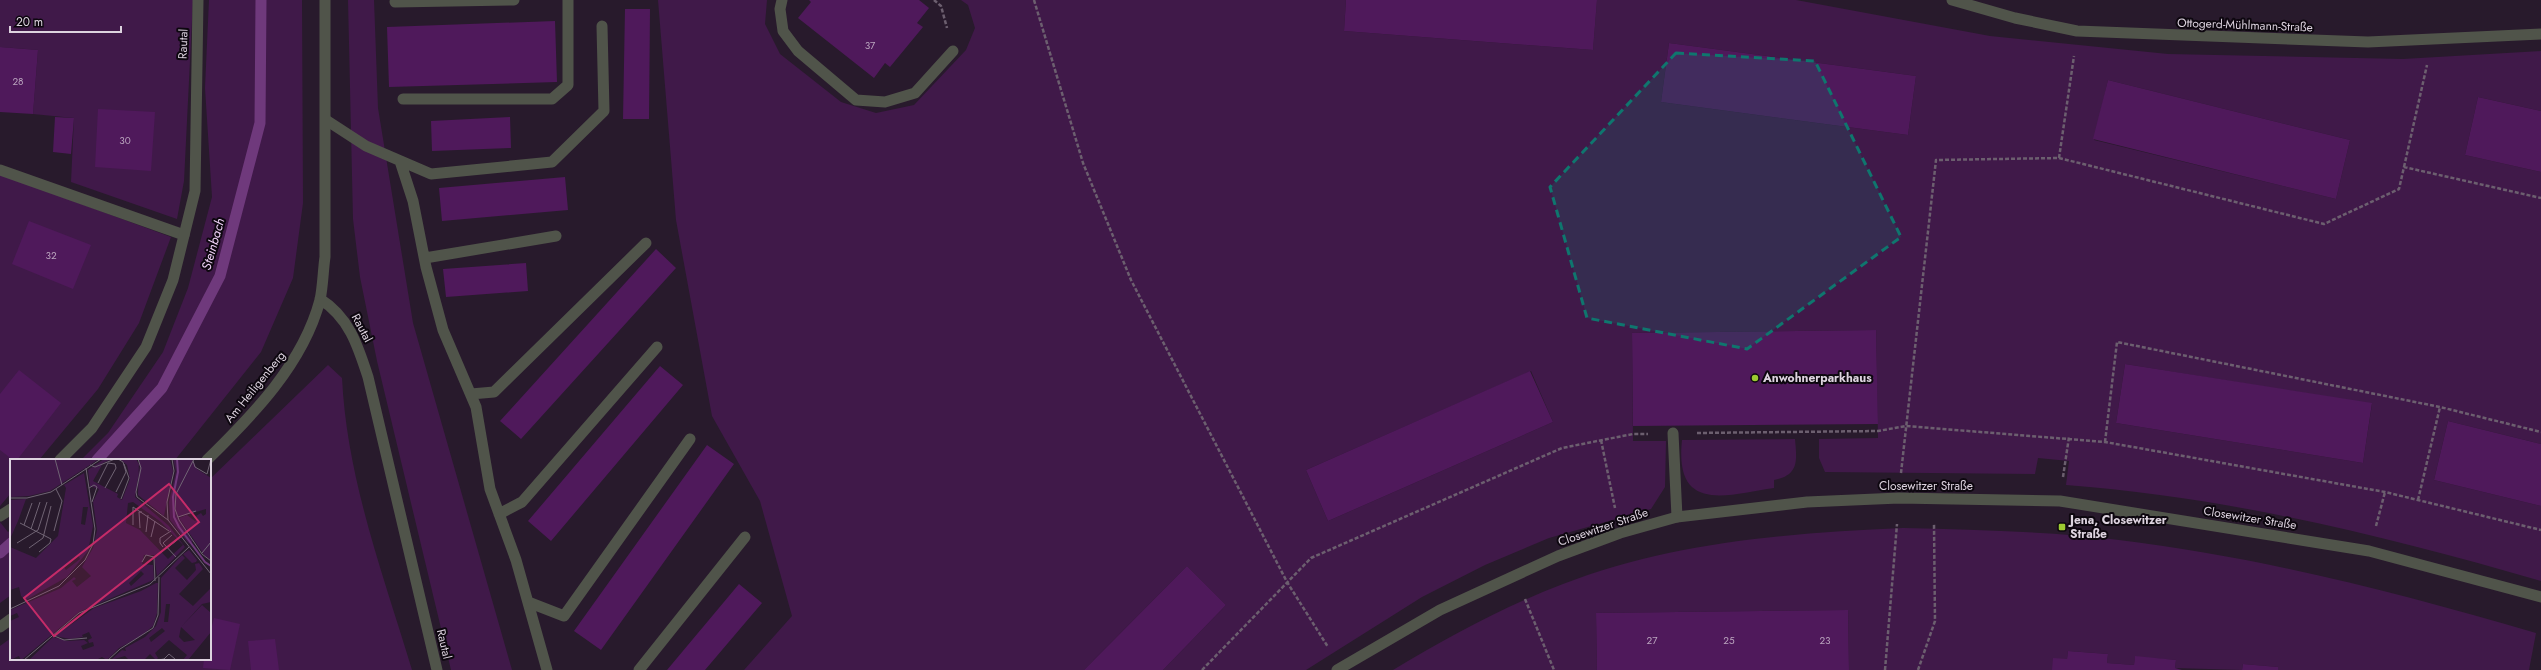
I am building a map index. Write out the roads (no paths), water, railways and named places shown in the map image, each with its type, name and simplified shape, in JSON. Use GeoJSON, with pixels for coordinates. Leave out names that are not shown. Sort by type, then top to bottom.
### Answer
{"type":"FeatureCollection","features":[{"type":"Feature","properties":{"kind":"street","name":"Rautal"},"geometry":{"type":"LineString","coordinates":[[61,459],[92,428],[146,347],[173,280],[195,192],[198,0]]}},
{"type":"Feature","properties":{"kind":"street"},"geometry":{"type":"LineString","coordinates":[[320,299],[325,257],[325,0]]}},
{"type":"Feature","properties":{"kind":"street"},"geometry":{"type":"LineString","coordinates":[[395,2],[514,0]]}},
{"type":"Feature","properties":{"kind":"street"},"geometry":{"type":"LineString","coordinates":[[402,99],[552,99],[568,85],[568,0]]}},
{"type":"Feature","properties":{"kind":"street"},"geometry":{"type":"LineString","coordinates":[[782,0],[780,9],[783,31],[798,51],[856,100],[885,102],[915,93],[953,51]]}},
{"type":"Feature","properties":{"kind":"street","name":"Ottogerd-Mühlmann-Straße"},"geometry":{"type":"LineString","coordinates":[[1952,0],[2016,18],[2077,31],[2368,42],[2541,34]]}},
{"type":"Feature","properties":{"kind":"street"},"geometry":{"type":"LineString","coordinates":[[326,120],[366,146],[431,174],[552,162],[604,111],[602,26]]}},
{"type":"Feature","properties":{"kind":"street"},"geometry":{"type":"LineString","coordinates":[[400,161],[413,202],[443,330],[476,406],[490,489],[528,602],[547,670]]}},
{"type":"Feature","properties":{"kind":"street"},"geometry":{"type":"LineString","coordinates":[[0,170],[184,235]]}},
{"type":"Feature","properties":{"kind":"street"},"geometry":{"type":"LineString","coordinates":[[425,258],[556,236]]}},
{"type":"Feature","properties":{"kind":"street"},"geometry":{"type":"LineString","coordinates":[[471,394],[494,392],[646,243]]}},
{"type":"Feature","properties":{"kind":"street","name":"Rautal"},"geometry":{"type":"LineString","coordinates":[[320,299],[334,308],[346,324],[358,345],[368,376],[437,670]]}},
{"type":"Feature","properties":{"kind":"street","name":"Am Heiligenberg"},"geometry":{"type":"LineString","coordinates":[[208,459],[243,425],[291,365],[306,339],[320,299]]}},
{"type":"Feature","properties":{"kind":"street"},"geometry":{"type":"LineString","coordinates":[[499,514],[522,502],[657,347]]}},
{"type":"Feature","properties":{"kind":"street"},"geometry":{"type":"LineString","coordinates":[[1673,433],[1677,517]]}},
{"type":"Feature","properties":{"kind":"street"},"geometry":{"type":"LineString","coordinates":[[528,602],[564,616],[690,439]]}},
{"type":"Feature","properties":{"kind":"street","name":"Closewitzer Straße"},"geometry":{"type":"LineString","coordinates":[[1337,670],[1440,610],[1558,556],[1620,533],[1677,517],[1807,502],[1899,498],[2060,501],[2370,551],[2541,597]]}},
{"type":"Feature","properties":{"kind":"street"},"geometry":{"type":"LineString","coordinates":[[0,516],[10,511]]}},
{"type":"Feature","properties":{"kind":"street"},"geometry":{"type":"LineString","coordinates":[[639,670],[745,536]]}},
{"type":"Feature","properties":{"kind":"street"},"geometry":{"type":"LineString","coordinates":[[0,627],[10,620]]}},
{"type":"Feature","properties":{"kind":"waterway","name":"Steinbach"},"geometry":{"type":"LineString","coordinates":[[98,459],[162,388],[220,276],[260,123],[261,0]]}},
{"type":"Feature","properties":{"kind":"waterway","name":"Steinbach"},"geometry":{"type":"LineString","coordinates":[[0,553],[10,544]]}},
{"type":"Feature","properties":{"kind":"place","name":"Anwohnerparkhaus"},"geometry":{"type":"Point","coordinates":[1755,378]}},
{"type":"Feature","properties":{"kind":"place","name":"Jena, Closewitzer Straße"},"geometry":{"type":"Point","coordinates":[2062,527]}}]}
